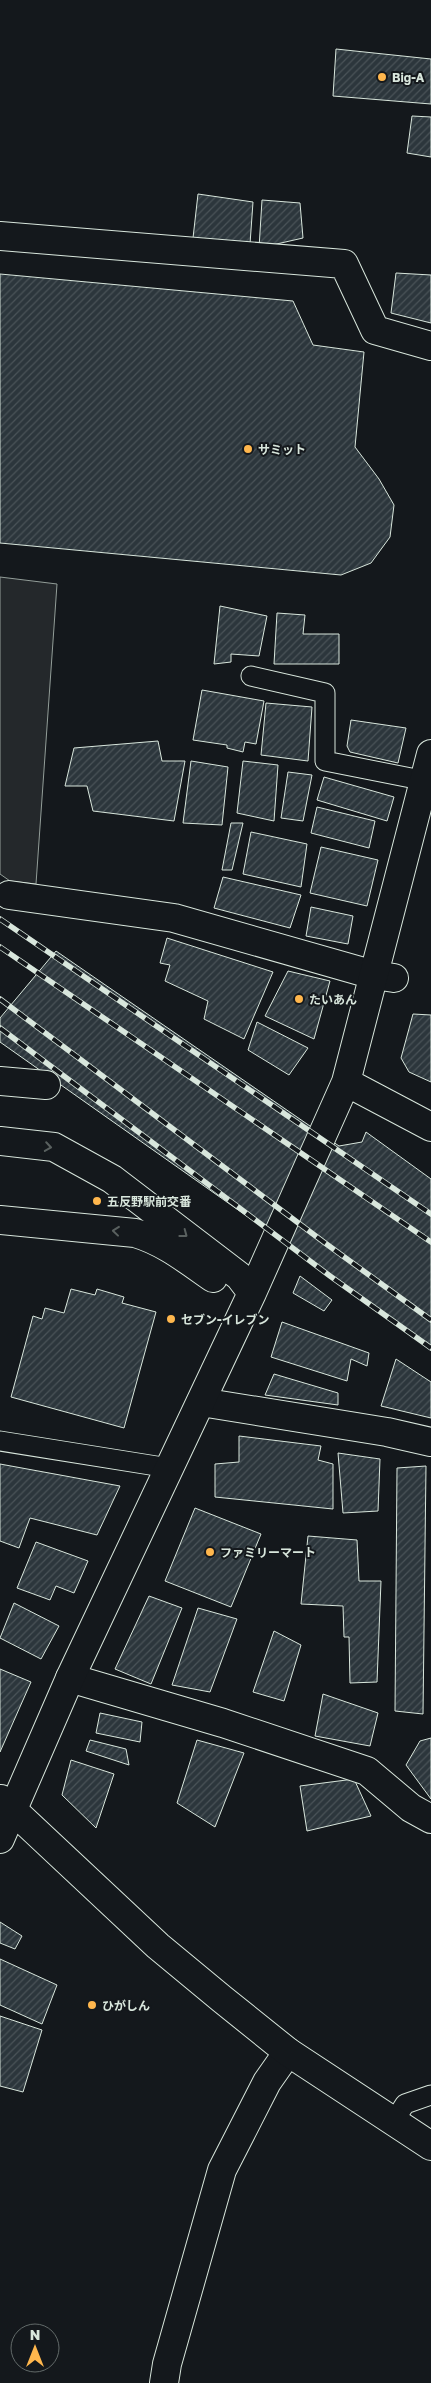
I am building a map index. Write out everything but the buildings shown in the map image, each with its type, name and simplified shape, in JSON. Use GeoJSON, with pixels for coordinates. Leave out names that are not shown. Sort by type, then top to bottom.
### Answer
{"type":"FeatureCollection","features":[{"type":"Feature","properties":{"kind":"street"},"geometry":{"type":"LineString","coordinates":[[0,236],[344,264],[375,330],[431,346]]}},
{"type":"Feature","properties":{"kind":"street"},"geometry":{"type":"LineString","coordinates":[[0,1839],[7,1804],[70,1678],[201,1402],[346,1082],[384,976],[428,781],[431,754]]}},
{"type":"Feature","properties":{"kind":"street"},"geometry":{"type":"LineString","coordinates":[[9,895],[174,918],[384,976]]}},
{"type":"Feature","properties":{"kind":"street"},"geometry":{"type":"LineString","coordinates":[[0,1081],[46,1085]]}},
{"type":"Feature","properties":{"kind":"street"},"geometry":{"type":"LineString","coordinates":[[346,1082],[431,1127]]}},
{"type":"Feature","properties":{"kind":"street"},"geometry":{"type":"LineString","coordinates":[[0,1141],[54,1147],[94,1168],[112,1179],[232,1270],[252,1293]]}},
{"type":"Feature","properties":{"kind":"street"},"geometry":{"type":"LineString","coordinates":[[0,1220],[135,1233],[155,1239],[171,1248],[234,1292],[252,1293]]}},
{"type":"Feature","properties":{"kind":"street"},"geometry":{"type":"LineString","coordinates":[[201,1402],[387,1432],[431,1442]]}},
{"type":"Feature","properties":{"kind":"street"},"geometry":{"type":"LineString","coordinates":[[70,1678],[223,1723],[367,1771],[411,1808],[431,1819]]}},
{"type":"Feature","properties":{"kind":"street"},"geometry":{"type":"LineString","coordinates":[[7,1804],[158,1946],[288,2052],[431,2146]]}},
{"type":"Feature","properties":{"kind":"street"},"geometry":{"type":"LineString","coordinates":[[164,2383],[167,2364],[222,2170],[267,2082],[288,2052]]}},
{"type":"Feature","properties":{"kind":"lane"},"geometry":{"type":"LineString","coordinates":[[252,676],[325,693],[325,761],[428,781]]}},
{"type":"Feature","properties":{"kind":"lane"},"geometry":{"type":"LineString","coordinates":[[0,1441],[169,1468]]}},
{"type":"Feature","properties":{"kind":"lane"},"geometry":{"type":"LineString","coordinates":[[394,2121],[405,2104],[431,2095]]}},
{"type":"Feature","properties":{"kind":"shaded area"},"geometry":{"type":"Polygon","coordinates":[[[0,577],[57,584],[36,884],[10,881],[0,874],[0,577]]]}},
{"type":"Feature","properties":{"kind":"railway"},"geometry":{"type":"LineString","coordinates":[[0,919],[431,1214]]}},
{"type":"Feature","properties":{"kind":"railway"},"geometry":{"type":"LineString","coordinates":[[0,947],[431,1242]]}},
{"type":"Feature","properties":{"kind":"railway"},"geometry":{"type":"LineString","coordinates":[[0,999],[325,1243],[431,1320]]}},
{"type":"Feature","properties":{"kind":"railway"},"geometry":{"type":"LineString","coordinates":[[0,1028],[330,1276],[431,1348]]}},
{"type":"Feature","properties":{"kind":"place","name":"Big-A"},"geometry":{"type":"Point","coordinates":[382,77]}},
{"type":"Feature","properties":{"kind":"place","name":"サミット"},"geometry":{"type":"Point","coordinates":[248,449]}},
{"type":"Feature","properties":{"kind":"place","name":"たいあん"},"geometry":{"type":"Point","coordinates":[299,999]}},
{"type":"Feature","properties":{"kind":"place","name":"五反野駅前交番"},"geometry":{"type":"Point","coordinates":[97,1201]}},
{"type":"Feature","properties":{"kind":"place","name":"セブン-イレブン"},"geometry":{"type":"Point","coordinates":[171,1319]}},
{"type":"Feature","properties":{"kind":"place","name":"ファミリーマート"},"geometry":{"type":"Point","coordinates":[210,1552]}},
{"type":"Feature","properties":{"kind":"place","name":"ひがしん"},"geometry":{"type":"Point","coordinates":[92,2005]}}]}
